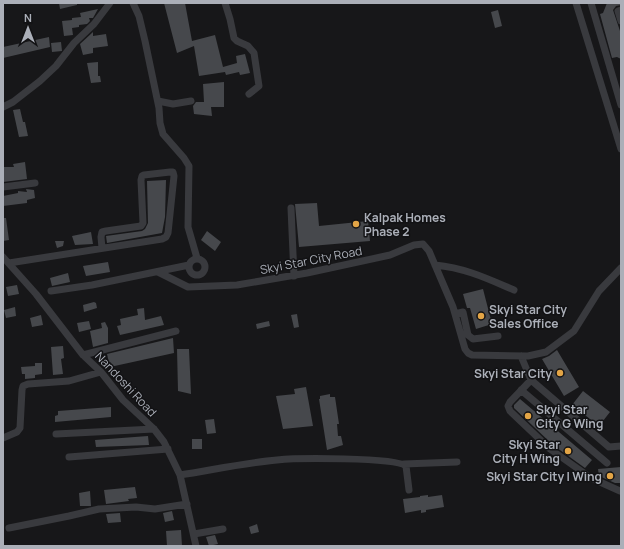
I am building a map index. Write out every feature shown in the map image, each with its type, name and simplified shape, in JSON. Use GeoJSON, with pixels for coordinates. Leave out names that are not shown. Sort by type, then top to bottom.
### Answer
{"type":"FeatureCollection","features":[{"type":"Feature","properties":{"kind":"street"},"geometry":{"type":"LineString","coordinates":[[3,107],[13,102],[40,81],[56,66],[74,42],[94,24],[110,3]]}},
{"type":"Feature","properties":{"kind":"street"},"geometry":{"type":"LineString","coordinates":[[133,3],[139,16],[158,101],[160,123],[163,134],[189,166],[188,227],[197,258],[204,262],[206,268],[204,273],[196,275],[190,271],[189,266]]}},
{"type":"Feature","properties":{"kind":"street"},"geometry":{"type":"LineString","coordinates":[[225,3],[234,38],[248,46],[254,52],[259,86],[249,94]]}},
{"type":"Feature","properties":{"kind":"street"},"geometry":{"type":"LineString","coordinates":[[576,3],[621,149]]}},
{"type":"Feature","properties":{"kind":"street"},"geometry":{"type":"LineString","coordinates":[[591,3],[621,104]]}},
{"type":"Feature","properties":{"kind":"street"},"geometry":{"type":"LineString","coordinates":[[621,10],[618,11],[621,21]]}},
{"type":"Feature","properties":{"kind":"street"},"geometry":{"type":"LineString","coordinates":[[613,79],[621,77]]}},
{"type":"Feature","properties":{"kind":"street"},"geometry":{"type":"LineString","coordinates":[[158,101],[173,104],[191,101]]}},
{"type":"Feature","properties":{"kind":"street"},"geometry":{"type":"LineString","coordinates":[[6,260],[102,248],[162,239],[166,237],[169,226],[174,176],[173,172],[142,176],[140,180],[141,226],[102,232],[100,237],[102,248]]}},
{"type":"Feature","properties":{"kind":"street"},"geometry":{"type":"LineString","coordinates":[[3,187],[35,183]]}},
{"type":"Feature","properties":{"kind":"street"},"geometry":{"type":"LineString","coordinates":[[291,208],[294,276]]}},
{"type":"Feature","properties":{"kind":"street","name":"Skyi Star City Road"},"geometry":{"type":"LineString","coordinates":[[158,272],[184,286],[194,288],[242,284],[294,276],[390,255],[419,244],[423,244],[435,265],[455,314],[465,349],[468,353],[472,355],[521,356],[546,352],[574,331],[599,292],[621,268]]}},
{"type":"Feature","properties":{"kind":"street"},"geometry":{"type":"LineString","coordinates":[[51,292],[189,266],[192,261],[197,258]]}},
{"type":"Feature","properties":{"kind":"street","name":"Nandoshi Road"},"geometry":{"type":"LineString","coordinates":[[6,260],[36,294],[83,355],[101,372],[123,400],[154,429],[168,449],[180,475],[196,546]]}},
{"type":"Feature","properties":{"kind":"street"},"geometry":{"type":"LineString","coordinates":[[435,265],[470,272],[514,290]]}},
{"type":"Feature","properties":{"kind":"street"},"geometry":{"type":"LineString","coordinates":[[194,288],[196,275]]}},
{"type":"Feature","properties":{"kind":"street"},"geometry":{"type":"LineString","coordinates":[[455,314],[463,312],[468,335],[473,339],[498,336]]}},
{"type":"Feature","properties":{"kind":"street"},"geometry":{"type":"LineString","coordinates":[[83,355],[176,331]]}},
{"type":"Feature","properties":{"kind":"street"},"geometry":{"type":"LineString","coordinates":[[521,356],[531,380],[609,447],[621,446]]}},
{"type":"Feature","properties":{"kind":"street"},"geometry":{"type":"LineString","coordinates":[[3,438],[17,432],[20,428],[22,390],[24,386],[28,384],[69,381],[101,372]]}},
{"type":"Feature","properties":{"kind":"street"},"geometry":{"type":"LineString","coordinates":[[531,380],[510,402],[508,406],[510,411],[550,449],[591,478],[620,491]]}},
{"type":"Feature","properties":{"kind":"street"},"geometry":{"type":"LineString","coordinates":[[521,390],[608,464]]}},
{"type":"Feature","properties":{"kind":"street"},"geometry":{"type":"LineString","coordinates":[[56,434],[154,429]]}},
{"type":"Feature","properties":{"kind":"street"},"geometry":{"type":"LineString","coordinates":[[69,457],[168,449]]}},
{"type":"Feature","properties":{"kind":"street"},"geometry":{"type":"LineString","coordinates":[[180,475],[280,459],[367,459],[404,464],[457,462]]}},
{"type":"Feature","properties":{"kind":"street"},"geometry":{"type":"LineString","coordinates":[[404,464],[408,469],[409,490]]}},
{"type":"Feature","properties":{"kind":"street"},"geometry":{"type":"LineString","coordinates":[[9,528],[99,509],[136,507],[155,509],[187,504]]}},
{"type":"Feature","properties":{"kind":"street"},"geometry":{"type":"LineString","coordinates":[[194,534],[223,529]]}},
{"type":"Feature","properties":{"kind":"building"},"geometry":{"type":"Polygon","coordinates":[[[59,3],[77,3],[77,5],[60,9],[59,3]]]}},
{"type":"Feature","properties":{"kind":"building"},"geometry":{"type":"Polygon","coordinates":[[[164,3],[185,3],[192,41],[215,35],[223,67],[237,63],[236,56],[245,54],[250,73],[240,75],[239,72],[226,75],[225,72],[199,76],[194,46],[177,53],[164,3]]]}},
{"type":"Feature","properties":{"kind":"building"},"geometry":{"type":"Polygon","coordinates":[[[607,3],[621,3],[621,5],[616,6],[613,10],[621,34],[621,59],[617,57],[612,58],[600,14],[603,13],[607,3]]]}},
{"type":"Feature","properties":{"kind":"building"},"geometry":{"type":"Polygon","coordinates":[[[98,9],[93,18],[89,18],[90,21],[87,24],[72,28],[73,35],[64,36],[62,21],[81,17],[80,13],[98,9]]]}},
{"type":"Feature","properties":{"kind":"building"},"geometry":{"type":"Polygon","coordinates":[[[498,10],[502,26],[495,28],[491,12],[498,10]]]}},
{"type":"Feature","properties":{"kind":"building"},"geometry":{"type":"Polygon","coordinates":[[[93,32],[93,36],[106,34],[108,46],[93,48],[93,53],[83,55],[80,44],[93,32]]]}},
{"type":"Feature","properties":{"kind":"building"},"geometry":{"type":"Polygon","coordinates":[[[49,37],[50,47],[3,58],[3,47],[49,37]]]}},
{"type":"Feature","properties":{"kind":"building"},"geometry":{"type":"Polygon","coordinates":[[[61,42],[62,51],[52,52],[51,43],[61,42]]]}},
{"type":"Feature","properties":{"kind":"building"},"geometry":{"type":"Polygon","coordinates":[[[98,62],[98,76],[100,76],[101,82],[91,83],[87,63],[98,62]]]}},
{"type":"Feature","properties":{"kind":"building"},"geometry":{"type":"Polygon","coordinates":[[[224,82],[224,107],[211,107],[212,116],[194,114],[193,106],[196,102],[204,102],[203,84],[224,82]]]}},
{"type":"Feature","properties":{"kind":"building"},"geometry":{"type":"Polygon","coordinates":[[[20,109],[28,136],[19,137],[13,110],[20,109]]]}},
{"type":"Feature","properties":{"kind":"building"},"geometry":{"type":"Polygon","coordinates":[[[25,162],[27,179],[3,182],[3,167],[14,167],[13,164],[25,162]]]}},
{"type":"Feature","properties":{"kind":"building"},"geometry":{"type":"Polygon","coordinates":[[[166,180],[165,217],[162,233],[107,243],[106,236],[142,231],[145,229],[148,223],[147,181],[166,180]]]}},
{"type":"Feature","properties":{"kind":"building"},"geometry":{"type":"Polygon","coordinates":[[[26,189],[34,190],[35,198],[27,200],[27,203],[3,206],[3,196],[18,193],[18,191],[27,192],[26,189]]]}},
{"type":"Feature","properties":{"kind":"building","name":"Kalpak Homes Phase 2"},"geometry":{"type":"Polygon","coordinates":[[[317,203],[319,226],[368,221],[370,241],[299,247],[295,204],[317,203]]]}},
{"type":"Feature","properties":{"kind":"building"},"geometry":{"type":"Polygon","coordinates":[[[3,218],[6,218],[9,240],[3,241],[3,218]]]}},
{"type":"Feature","properties":{"kind":"building"},"geometry":{"type":"Polygon","coordinates":[[[207,231],[221,242],[215,251],[201,240],[207,231]]]}},
{"type":"Feature","properties":{"kind":"building"},"geometry":{"type":"Polygon","coordinates":[[[91,232],[93,244],[75,245],[72,236],[91,232]]]}},
{"type":"Feature","properties":{"kind":"building"},"geometry":{"type":"Polygon","coordinates":[[[55,241],[64,241],[63,246],[57,248],[55,241]]]}},
{"type":"Feature","properties":{"kind":"building"},"geometry":{"type":"Polygon","coordinates":[[[108,262],[110,272],[86,276],[83,266],[108,262]]]}},
{"type":"Feature","properties":{"kind":"building"},"geometry":{"type":"Polygon","coordinates":[[[68,273],[70,282],[52,286],[50,278],[68,273]]]}},
{"type":"Feature","properties":{"kind":"building"},"geometry":{"type":"Polygon","coordinates":[[[17,285],[19,294],[8,296],[6,287],[17,285]]]}},
{"type":"Feature","properties":{"kind":"building","name":"Skyi Star City Sales Office"},"geometry":{"type":"Polygon","coordinates":[[[483,289],[492,324],[476,329],[470,308],[467,308],[463,294],[483,289]]]}},
{"type":"Feature","properties":{"kind":"building"},"geometry":{"type":"Polygon","coordinates":[[[94,302],[96,303],[97,308],[84,312],[83,305],[94,302]]]}},
{"type":"Feature","properties":{"kind":"building"},"geometry":{"type":"Polygon","coordinates":[[[15,307],[16,316],[6,318],[4,310],[15,307]]]}},
{"type":"Feature","properties":{"kind":"building"},"geometry":{"type":"Polygon","coordinates":[[[144,308],[145,320],[161,316],[164,325],[120,335],[117,326],[121,325],[120,319],[138,315],[137,309],[144,308]]]}},
{"type":"Feature","properties":{"kind":"building"},"geometry":{"type":"Polygon","coordinates":[[[297,314],[299,327],[294,328],[291,315],[297,314]]]}},
{"type":"Feature","properties":{"kind":"building"},"geometry":{"type":"Polygon","coordinates":[[[41,315],[43,325],[32,327],[30,318],[41,315]]]}},
{"type":"Feature","properties":{"kind":"building"},"geometry":{"type":"Polygon","coordinates":[[[89,321],[91,329],[79,332],[77,323],[89,321]]]}},
{"type":"Feature","properties":{"kind":"building"},"geometry":{"type":"Polygon","coordinates":[[[269,321],[270,326],[257,329],[256,324],[269,321]]]}},
{"type":"Feature","properties":{"kind":"building"},"geometry":{"type":"Polygon","coordinates":[[[105,322],[108,328],[108,343],[93,347],[90,331],[102,328],[101,323],[105,322]]]}},
{"type":"Feature","properties":{"kind":"building"},"geometry":{"type":"Polygon","coordinates":[[[173,338],[174,353],[110,367],[107,354],[173,338]]]}},
{"type":"Feature","properties":{"kind":"building"},"geometry":{"type":"Polygon","coordinates":[[[63,346],[64,358],[61,359],[63,374],[53,375],[51,347],[63,346]]]}},
{"type":"Feature","properties":{"kind":"building"},"geometry":{"type":"Polygon","coordinates":[[[177,349],[189,349],[191,394],[178,391],[177,349]]]}},
{"type":"Feature","properties":{"kind":"building","name":"Skyi Star City"},"geometry":{"type":"Polygon","coordinates":[[[557,350],[579,387],[564,396],[542,359],[557,350]]]}},
{"type":"Feature","properties":{"kind":"building"},"geometry":{"type":"Polygon","coordinates":[[[35,363],[42,363],[42,374],[35,375],[35,378],[25,379],[25,374],[22,374],[21,367],[35,366],[35,363]]]}},
{"type":"Feature","properties":{"kind":"building"},"geometry":{"type":"Polygon","coordinates":[[[306,387],[313,426],[283,429],[276,396],[295,394],[294,389],[306,387]]]}},
{"type":"Feature","properties":{"kind":"building","name":"Skyi Star City"},"geometry":{"type":"Polygon","coordinates":[[[583,391],[610,412],[599,426],[572,405],[583,391]]]}},
{"type":"Feature","properties":{"kind":"building"},"geometry":{"type":"Polygon","coordinates":[[[330,394],[330,397],[335,397],[339,424],[337,424],[338,436],[341,436],[343,445],[327,450],[319,399],[320,396],[330,394]]]}},
{"type":"Feature","properties":{"kind":"building"},"geometry":{"type":"Polygon","coordinates":[[[520,399],[592,460],[585,468],[553,445],[514,408],[514,405],[520,399]]]}},
{"type":"Feature","properties":{"kind":"building"},"geometry":{"type":"Polygon","coordinates":[[[111,407],[111,417],[55,422],[55,416],[58,415],[58,411],[111,407]]]}},
{"type":"Feature","properties":{"kind":"building"},"geometry":{"type":"Polygon","coordinates":[[[214,419],[216,433],[207,434],[205,420],[214,419]]]}},
{"type":"Feature","properties":{"kind":"building"},"geometry":{"type":"Polygon","coordinates":[[[148,436],[149,445],[96,447],[95,440],[148,436]]]}},
{"type":"Feature","properties":{"kind":"building"},"geometry":{"type":"Polygon","coordinates":[[[192,439],[202,439],[202,449],[192,449],[192,439]]]}},
{"type":"Feature","properties":{"kind":"building","name":"Skyi Star City I Wing"},"geometry":{"type":"Polygon","coordinates":[[[621,467],[621,483],[615,483],[599,476],[598,469],[621,467]]]}},
{"type":"Feature","properties":{"kind":"building"},"geometry":{"type":"Polygon","coordinates":[[[135,487],[137,498],[128,499],[129,501],[106,504],[104,490],[135,487]]]}},
{"type":"Feature","properties":{"kind":"building"},"geometry":{"type":"Polygon","coordinates":[[[90,491],[91,506],[80,506],[79,493],[90,491]]]}},
{"type":"Feature","properties":{"kind":"building"},"geometry":{"type":"Polygon","coordinates":[[[428,495],[428,497],[442,495],[444,507],[426,510],[426,512],[421,513],[421,510],[405,513],[403,499],[428,495]]]}},
{"type":"Feature","properties":{"kind":"building"},"geometry":{"type":"Polygon","coordinates":[[[172,511],[174,520],[165,522],[163,513],[172,511]]]}},
{"type":"Feature","properties":{"kind":"building"},"geometry":{"type":"Polygon","coordinates":[[[120,513],[121,522],[108,523],[106,514],[120,513]]]}},
{"type":"Feature","properties":{"kind":"building"},"geometry":{"type":"Polygon","coordinates":[[[257,524],[259,532],[251,534],[249,527],[257,524]]]}},
{"type":"Feature","properties":{"kind":"building"},"geometry":{"type":"Polygon","coordinates":[[[181,530],[182,546],[167,546],[166,531],[181,530]]]}},
{"type":"Feature","properties":{"kind":"building"},"geometry":{"type":"Polygon","coordinates":[[[215,535],[218,544],[209,546],[206,537],[215,535]]]}},
{"type":"Feature","properties":{"kind":"place","name":"Kalpak Homes Phase 2"},"geometry":{"type":"Point","coordinates":[356,224]}},
{"type":"Feature","properties":{"kind":"place","name":"Skyi Star City Sales Office"},"geometry":{"type":"Point","coordinates":[481,316]}},
{"type":"Feature","properties":{"kind":"place","name":"Skyi Star City"},"geometry":{"type":"Point","coordinates":[560,373]}},
{"type":"Feature","properties":{"kind":"place","name":"Skyi Star City G Wing"},"geometry":{"type":"Point","coordinates":[528,416]}},
{"type":"Feature","properties":{"kind":"place","name":"Skyi Star City H Wing"},"geometry":{"type":"Point","coordinates":[568,451]}},
{"type":"Feature","properties":{"kind":"place","name":"Skyi Star City I Wing"},"geometry":{"type":"Point","coordinates":[610,476]}}]}
